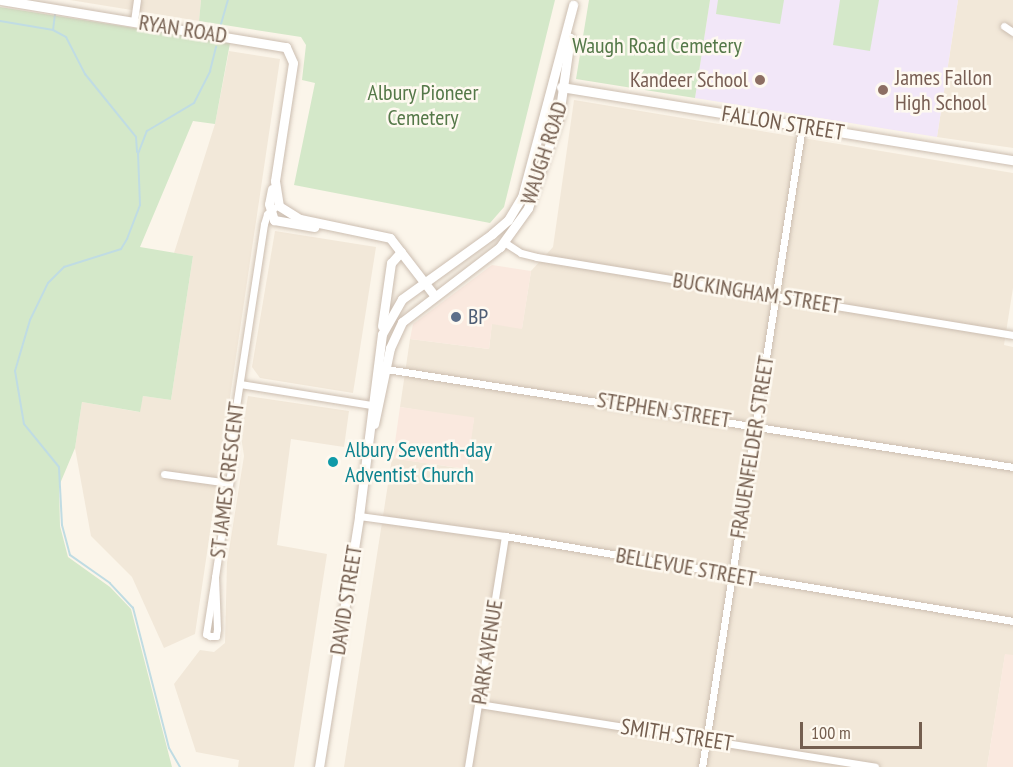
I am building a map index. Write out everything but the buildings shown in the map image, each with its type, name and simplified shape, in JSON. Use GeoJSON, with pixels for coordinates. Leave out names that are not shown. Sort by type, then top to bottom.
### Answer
{"type":"FeatureCollection","features":[{"type":"Feature","properties":{"kind":"main road","name":"RYAN ROAD"},"geometry":{"type":"LineString","coordinates":[[1,0],[275,44],[290,52]]}},
{"type":"Feature","properties":{"kind":"main road","name":"WAUGH ROAD"},"geometry":{"type":"LineString","coordinates":[[423,282],[508,220],[529,176],[574,2]]}},
{"type":"Feature","properties":{"kind":"main road","name":"WAUGH ROAD"},"geometry":{"type":"LineString","coordinates":[[434,295],[504,242],[517,227],[539,183],[564,88],[574,2]]}},
{"type":"Feature","properties":{"kind":"main road","name":"ST JAMES CRESCENT"},"geometry":{"type":"LineString","coordinates":[[269,210],[293,63],[290,52]]}},
{"type":"Feature","properties":{"kind":"main road","name":"FALLON STREET"},"geometry":{"type":"LineString","coordinates":[[553,86],[1013,160]]}},
{"type":"Feature","properties":{"kind":"main road","name":"ST JAMES CRESCENT"},"geometry":{"type":"LineString","coordinates":[[275,181],[279,206]]}},
{"type":"Feature","properties":{"kind":"main road"},"geometry":{"type":"LineString","coordinates":[[279,206],[294,218],[385,236],[401,252],[434,295]]}},
{"type":"Feature","properties":{"kind":"main road"},"geometry":{"type":"LineString","coordinates":[[269,210],[280,223],[341,228]]}},
{"type":"Feature","properties":{"kind":"main road"},"geometry":{"type":"LineString","coordinates":[[381,340],[391,263],[401,252]]}},
{"type":"Feature","properties":{"kind":"main road","name":"DAVID STREET"},"geometry":{"type":"LineString","coordinates":[[371,434],[371,405],[381,340],[394,309],[423,282]]}},
{"type":"Feature","properties":{"kind":"main road","name":"DAVID STREET"},"geometry":{"type":"LineString","coordinates":[[319,767],[371,434],[386,369],[397,331],[410,314],[434,295]]}},
{"type":"Feature","properties":{"kind":"street"},"geometry":{"type":"LineString","coordinates":[[134,21],[137,0]]}},
{"type":"Feature","properties":{"kind":"street"},"geometry":{"type":"LineString","coordinates":[[1004,26],[1013,32]]}},
{"type":"Feature","properties":{"kind":"street","name":"FRAUENFELDER STREET"},"geometry":{"type":"LineString","coordinates":[[702,767],[802,127]]}},
{"type":"Feature","properties":{"kind":"street"},"geometry":{"type":"LineString","coordinates":[[269,210],[279,206]]}},
{"type":"Feature","properties":{"kind":"street","name":"ST JAMES CRESCENT"},"geometry":{"type":"LineString","coordinates":[[206,634],[216,636],[215,577],[229,483],[240,384],[269,210]]}},
{"type":"Feature","properties":{"kind":"street","name":"BUCKINGHAM STREET"},"geometry":{"type":"LineString","coordinates":[[504,242],[521,253],[1013,335]]}},
{"type":"Feature","properties":{"kind":"street","name":"STEPHEN STREET"},"geometry":{"type":"LineString","coordinates":[[386,369],[756,425],[1013,467]]}},
{"type":"Feature","properties":{"kind":"street","name":"ST JAMES CRESCENT"},"geometry":{"type":"LineString","coordinates":[[240,384],[371,405]]}},
{"type":"Feature","properties":{"kind":"street"},"geometry":{"type":"LineString","coordinates":[[164,474],[229,483]]}},
{"type":"Feature","properties":{"kind":"street","name":"BELLEVUE STREET"},"geometry":{"type":"LineString","coordinates":[[359,516],[505,536],[1013,621]]}},
{"type":"Feature","properties":{"kind":"street","name":"PARK AVENUE"},"geometry":{"type":"LineString","coordinates":[[468,767],[505,536]]}},
{"type":"Feature","properties":{"kind":"street","name":"SMITH STREET"},"geometry":{"type":"LineString","coordinates":[[478,704],[875,767]]}},
{"type":"Feature","properties":{"kind":"shaded area"},"geometry":{"type":"Polygon","coordinates":[[[70,0],[201,0],[199,21],[70,0]]]}},
{"type":"Feature","properties":{"kind":"shaded area","name":"James Fallon High School"},"geometry":{"type":"Polygon","coordinates":[[[710,0],[958,0],[937,137],[695,98],[710,0]]]}},
{"type":"Feature","properties":{"kind":"shaded area"},"geometry":{"type":"Polygon","coordinates":[[[958,0],[1013,0],[1013,148],[937,137],[958,0]]]}},
{"type":"Feature","properties":{"kind":"shaded area"},"geometry":{"type":"Polygon","coordinates":[[[229,51],[280,59],[195,634],[164,648],[132,577],[91,536],[75,448],[82,402],[139,412],[143,396],[171,400],[193,256],[174,253],[215,124],[229,51]]]}},
{"type":"Feature","properties":{"kind":"shaded area"},"geometry":{"type":"Polygon","coordinates":[[[574,100],[1013,173],[1013,288],[1004,345],[1013,347],[1013,655],[1005,655],[987,767],[344,767],[392,458],[465,469],[474,419],[400,407],[410,339],[489,349],[492,323],[522,328],[531,271],[553,247],[574,100]]]}},
{"type":"Feature","properties":{"kind":"shaded area"},"geometry":{"type":"Polygon","coordinates":[[[275,231],[376,247],[353,393],[260,378],[252,367],[275,231]]]}},
{"type":"Feature","properties":{"kind":"shaded area"},"geometry":{"type":"Polygon","coordinates":[[[492,265],[531,271],[522,329],[492,324],[489,349],[410,339],[413,324],[492,265]]]}},
{"type":"Feature","properties":{"kind":"shaded area"},"geometry":{"type":"Polygon","coordinates":[[[248,396],[349,411],[344,447],[291,439],[277,545],[327,554],[294,767],[238,767],[239,760],[196,752],[174,684],[200,650],[214,652],[225,643],[227,563],[244,456],[241,436],[248,396]]]}},
{"type":"Feature","properties":{"kind":"shaded area"},"geometry":{"type":"Polygon","coordinates":[[[400,407],[474,417],[467,469],[393,458],[400,407]]]}},
{"type":"Feature","properties":{"kind":"shaded area"},"geometry":{"type":"Polygon","coordinates":[[[1005,654],[1013,655],[1013,767],[987,767],[1005,654]]]}},
{"type":"Feature","properties":{"kind":"green space","name":"Albury Pioneer Cemetery"},"geometry":{"type":"Polygon","coordinates":[[[201,0],[555,0],[504,207],[490,223],[294,185],[315,83],[302,80],[306,45],[301,37],[199,21],[201,0]]]}},
{"type":"Feature","properties":{"kind":"green space","name":"Waugh Road Cemetery"},"geometry":{"type":"Polygon","coordinates":[[[589,0],[710,0],[695,98],[576,79],[589,0]]]}},
{"type":"Feature","properties":{"kind":"green space"},"geometry":{"type":"Polygon","coordinates":[[[718,0],[784,0],[780,24],[716,14],[718,0]]]}},
{"type":"Feature","properties":{"kind":"green space"},"geometry":{"type":"Polygon","coordinates":[[[840,0],[879,0],[870,51],[833,45],[840,0]]]}},
{"type":"Feature","properties":{"kind":"green space"},"geometry":{"type":"Polygon","coordinates":[[[0,7],[230,43],[215,124],[193,121],[140,247],[193,256],[171,400],[143,396],[140,412],[82,402],[75,448],[59,486],[60,526],[68,557],[110,587],[131,609],[172,767],[0,767],[0,7]]]}},
{"type":"Feature","properties":{"kind":"waterway"},"geometry":{"type":"LineString","coordinates":[[221,24],[228,0]]}},
{"type":"Feature","properties":{"kind":"waterway"},"geometry":{"type":"LineString","coordinates":[[55,14],[53,30],[66,37],[85,74],[136,137],[137,152]]}},
{"type":"Feature","properties":{"kind":"waterway"},"geometry":{"type":"LineString","coordinates":[[0,21],[53,30]]}},
{"type":"Feature","properties":{"kind":"waterway"},"geometry":{"type":"LineString","coordinates":[[180,767],[169,748],[133,608],[110,583],[70,555],[62,525],[59,467],[24,424],[15,371],[30,320],[48,283],[64,267],[121,249],[140,205],[138,154],[147,131],[194,103],[210,71],[216,47]]}},
{"type":"Feature","properties":{"kind":"place","name":"Kandeer School"},"geometry":{"type":"Point","coordinates":[760,80]}},
{"type":"Feature","properties":{"kind":"place","name":"James Fallon High School"},"geometry":{"type":"Point","coordinates":[883,90]}},
{"type":"Feature","properties":{"kind":"place","name":"BP"},"geometry":{"type":"Point","coordinates":[456,317]}},
{"type":"Feature","properties":{"kind":"place","name":"Albury Seventh-day Adventist Church"},"geometry":{"type":"Point","coordinates":[333,462]}}]}
